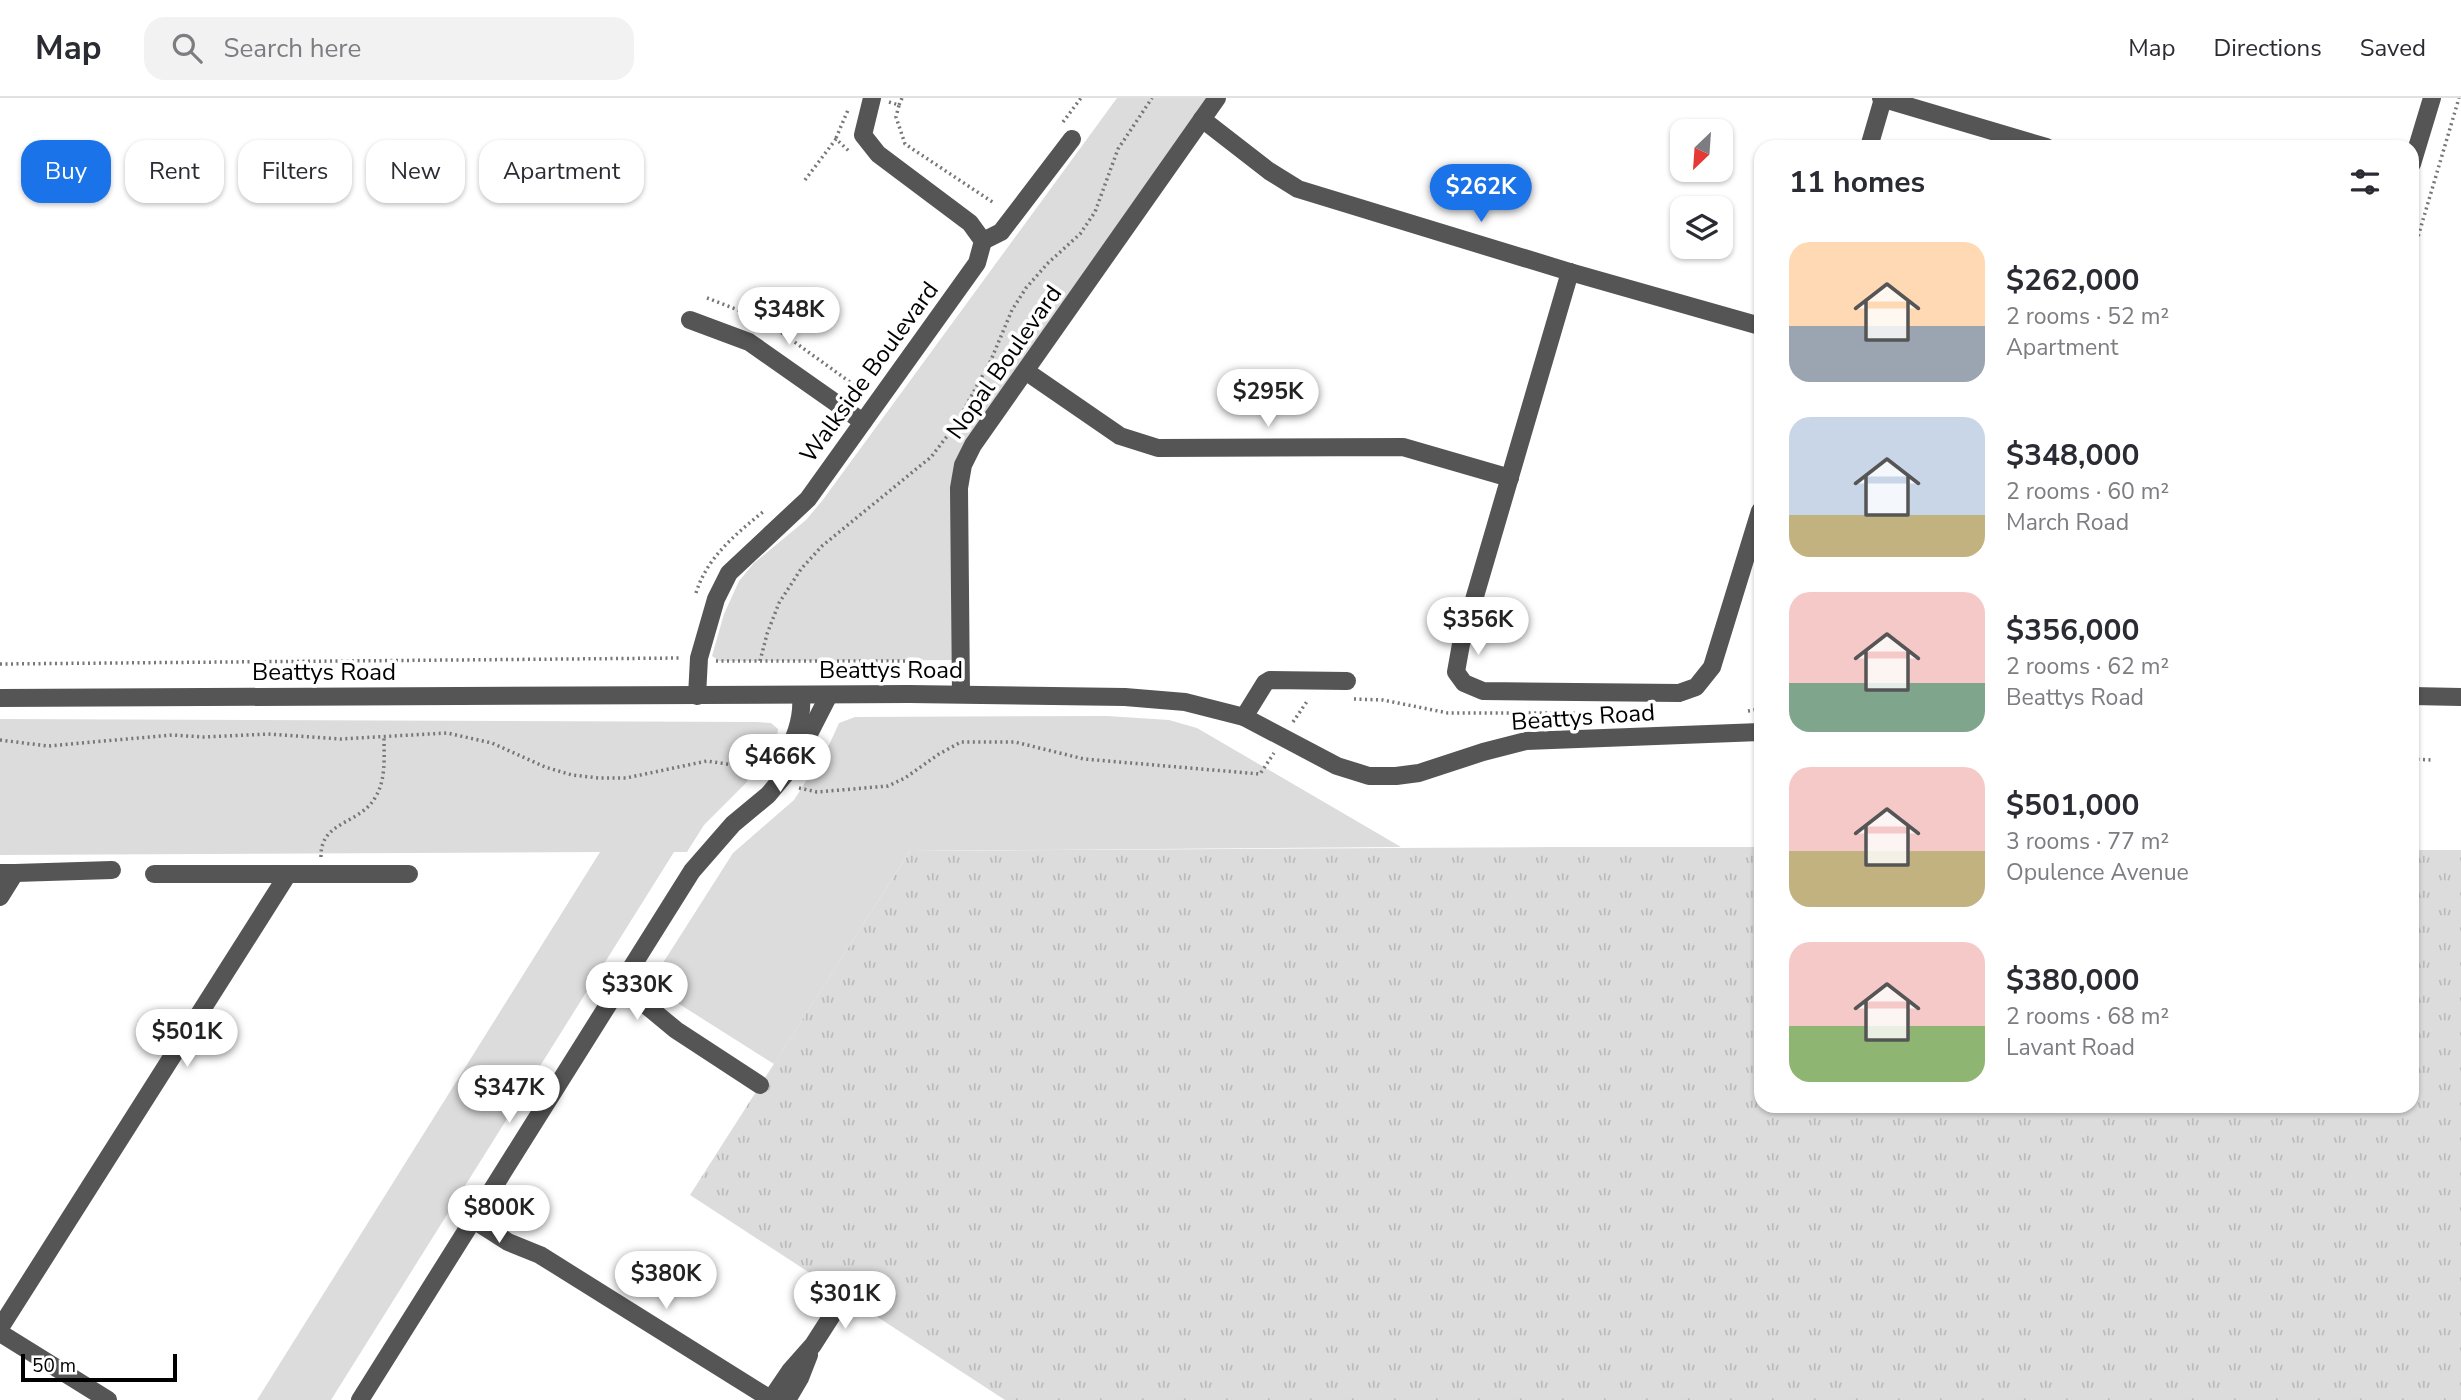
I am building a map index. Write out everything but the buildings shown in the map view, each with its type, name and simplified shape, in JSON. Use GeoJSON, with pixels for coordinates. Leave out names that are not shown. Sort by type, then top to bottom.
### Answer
{"type":"FeatureCollection","features":[{"type":"Feature","properties":{"kind":"street","name":"Nopal Boulevard"},"geometry":{"type":"LineString","coordinates":[[961,695],[959,488],[963,465],[973,446],[1217,98]]}},
{"type":"Feature","properties":{"kind":"street"},"geometry":{"type":"LineString","coordinates":[[1871,140],[1882,98],[2023,140]]}},
{"type":"Feature","properties":{"kind":"street"},"geometry":{"type":"LineString","coordinates":[[2419,141],[2432,98]]}},
{"type":"Feature","properties":{"kind":"street"},"geometry":{"type":"LineString","coordinates":[[880,100],[863,135],[878,154],[970,223],[983,241],[1001,232],[1072,139]]}},
{"type":"Feature","properties":{"kind":"street"},"geometry":{"type":"LineString","coordinates":[[1202,118],[1269,172],[1298,189],[1570,272],[1754,324]]}},
{"type":"Feature","properties":{"kind":"street","name":"Walkside Boulevard"},"geometry":{"type":"LineString","coordinates":[[697,696],[699,658],[716,599],[729,573],[808,499],[977,263],[983,241]]}},
{"type":"Feature","properties":{"kind":"street"},"geometry":{"type":"LineString","coordinates":[[1570,272],[1461,645],[1456,672],[1464,683],[1483,691],[1679,693],[1696,687],[1712,667],[1754,530]]}},
{"type":"Feature","properties":{"kind":"street"},"geometry":{"type":"LineString","coordinates":[[690,320],[749,342],[863,422]]}},
{"type":"Feature","properties":{"kind":"street"},"geometry":{"type":"LineString","coordinates":[[1027,372],[1120,436],[1158,448],[1403,447],[1510,478]]}},
{"type":"Feature","properties":{"kind":"street"},"geometry":{"type":"LineString","coordinates":[[1244,717],[1265,683],[1270,680],[1347,681]]}},
{"type":"Feature","properties":{"kind":"street"},"geometry":{"type":"LineString","coordinates":[[360,1400],[692,871],[733,824],[768,795],[793,740],[802,706],[802,695]]}},
{"type":"Feature","properties":{"kind":"street","name":"Beattys Road"},"geometry":{"type":"LineString","coordinates":[[0,698],[802,695],[1125,697],[1185,702],[1244,717],[1337,766],[1369,776],[1419,773],[1526,741],[1754,732]]}},
{"type":"Feature","properties":{"kind":"street"},"geometry":{"type":"LineString","coordinates":[[775,779],[803,748],[829,695]]}},
{"type":"Feature","properties":{"kind":"street"},"geometry":{"type":"LineString","coordinates":[[2419,696],[2461,697]]}},
{"type":"Feature","properties":{"kind":"street"},"geometry":{"type":"LineString","coordinates":[[0,897],[7,873],[112,870]]}},
{"type":"Feature","properties":{"kind":"street"},"geometry":{"type":"LineString","coordinates":[[153,874],[409,874]]}},
{"type":"Feature","properties":{"kind":"street"},"geometry":{"type":"LineString","coordinates":[[108,1400],[0,1331],[288,874]]}},
{"type":"Feature","properties":{"kind":"street"},"geometry":{"type":"LineString","coordinates":[[615,992],[648,1006],[676,1030],[760,1085]]}},
{"type":"Feature","properties":{"kind":"street"},"geometry":{"type":"LineString","coordinates":[[475,1214],[514,1233],[540,1255],[771,1400],[790,1371],[813,1345],[845,1295]]}},
{"type":"Feature","properties":{"kind":"street"},"geometry":{"type":"LineString","coordinates":[[787,1400],[800,1378],[813,1345]]}},
{"type":"Feature","properties":{"kind":"path"},"geometry":{"type":"LineString","coordinates":[[902,98],[896,117],[905,144],[994,203]]}},
{"type":"Feature","properties":{"kind":"path"},"geometry":{"type":"LineString","coordinates":[[760,661],[775,611],[801,569],[822,546],[931,457],[955,426],[991,360],[1012,310],[1026,288],[1048,263],[1080,234],[1094,212],[1118,149],[1152,98]]}},
{"type":"Feature","properties":{"kind":"path"},"geometry":{"type":"LineString","coordinates":[[2419,233],[2459,98]]}},
{"type":"Feature","properties":{"kind":"path"},"geometry":{"type":"LineString","coordinates":[[880,100],[900,105]]}},
{"type":"Feature","properties":{"kind":"path"},"geometry":{"type":"LineString","coordinates":[[805,180],[836,139],[849,108]]}},
{"type":"Feature","properties":{"kind":"path"},"geometry":{"type":"LineString","coordinates":[[836,139],[857,159]]}},
{"type":"Feature","properties":{"kind":"path"},"geometry":{"type":"LineString","coordinates":[[707,298],[764,320],[861,390],[846,410]]}},
{"type":"Feature","properties":{"kind":"path"},"geometry":{"type":"LineString","coordinates":[[696,595],[709,562],[736,533],[768,508]]}},
{"type":"Feature","properties":{"kind":"path"},"geometry":{"type":"LineString","coordinates":[[677,658],[681,646]]}},
{"type":"Feature","properties":{"kind":"path"},"geometry":{"type":"LineString","coordinates":[[0,664],[677,658],[718,661],[908,661]]}},
{"type":"Feature","properties":{"kind":"path"},"geometry":{"type":"LineString","coordinates":[[0,740],[48,746],[172,735],[204,737],[268,734],[340,739],[447,733],[473,737],[545,767],[572,775],[626,778],[707,761],[740,766],[817,792],[888,786],[961,742],[1015,741],[1084,759],[1261,774],[1308,699],[1320,699]]}},
{"type":"Feature","properties":{"kind":"path"},"geometry":{"type":"LineString","coordinates":[[1344,699],[1383,700],[1448,713],[1598,713]]}},
{"type":"Feature","properties":{"kind":"path"},"geometry":{"type":"LineString","coordinates":[[1748,711],[1754,710]]}},
{"type":"Feature","properties":{"kind":"path"},"geometry":{"type":"LineString","coordinates":[[321,874],[321,851],[328,832],[356,817],[376,798],[384,768],[384,737]]}},
{"type":"Feature","properties":{"kind":"path"},"geometry":{"type":"LineString","coordinates":[[2419,759],[2432,760]]}},
{"type":"Feature","properties":{"kind":"green space"},"geometry":{"type":"Polygon","coordinates":[[[1117,98],[1217,98],[963,465],[961,660],[719,661],[712,656],[724,614],[739,581],[754,563],[806,520],[822,501],[1117,98]]]}},
{"type":"Feature","properties":{"kind":"green space"},"geometry":{"type":"Polygon","coordinates":[[[1107,716],[1169,720],[1197,728],[1401,847],[910,851],[774,1064],[657,990],[654,977],[733,853],[794,800],[829,745],[839,723],[855,717],[1107,716]]]}},
{"type":"Feature","properties":{"kind":"green space"},"geometry":{"type":"Polygon","coordinates":[[[0,719],[756,722],[771,723],[778,729],[777,737],[746,783],[704,825],[687,852],[674,852],[331,1400],[257,1400],[600,852],[0,855],[0,719]]]}},
{"type":"Feature","properties":{"kind":"green space"},"geometry":{"type":"Polygon","coordinates":[[[1754,847],[1754,1113],[2419,1113],[2419,850],[2461,850],[2461,1400],[1005,1400],[690,1195],[910,851],[1754,847]]]}}]}
